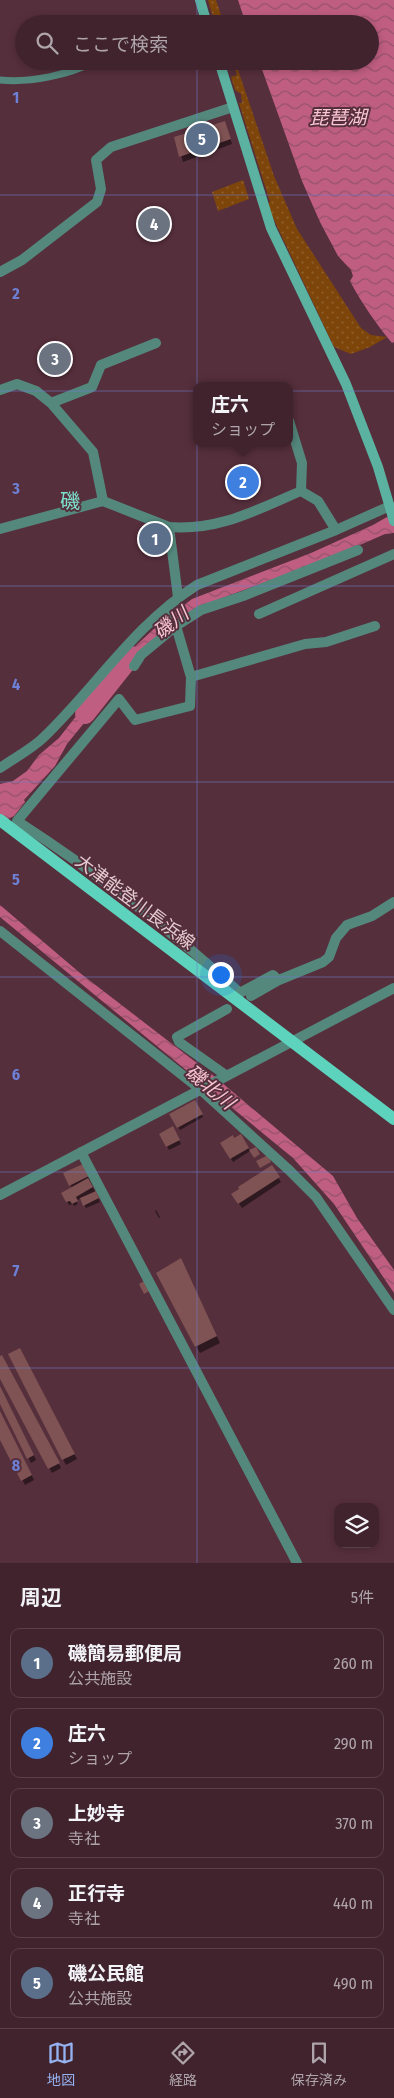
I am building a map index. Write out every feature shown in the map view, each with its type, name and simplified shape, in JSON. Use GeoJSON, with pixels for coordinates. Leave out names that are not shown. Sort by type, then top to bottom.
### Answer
{"type":"FeatureCollection","features":[{"type":"Feature","properties":{"kind":"main road","name":"大津能登川長浜線"},"geometry":{"type":"LineString","coordinates":[[3,823],[232,1000],[293,1042],[394,1119]]}},
{"type":"Feature","properties":{"kind":"street"},"geometry":{"type":"LineString","coordinates":[[200,0],[204,15]]}},
{"type":"Feature","properties":{"kind":"street"},"geometry":{"type":"LineString","coordinates":[[222,70],[271,228],[346,384],[378,467],[394,522]]}},
{"type":"Feature","properties":{"kind":"street"},"geometry":{"type":"LineString","coordinates":[[0,272],[22,260],[97,202],[101,189],[96,160],[110,147],[232,107]]}},
{"type":"Feature","properties":{"kind":"street"},"geometry":{"type":"LineString","coordinates":[[51,403],[92,386],[101,364],[156,342]]}},
{"type":"Feature","properties":{"kind":"street"},"geometry":{"type":"LineString","coordinates":[[0,390],[17,384],[36,391],[51,403],[92,452],[103,501]]}},
{"type":"Feature","properties":{"kind":"street"},"geometry":{"type":"LineString","coordinates":[[293,434],[302,464],[301,491]]}},
{"type":"Feature","properties":{"kind":"street"},"geometry":{"type":"LineString","coordinates":[[301,491],[318,501],[336,530]]}},
{"type":"Feature","properties":{"kind":"street"},"geometry":{"type":"LineString","coordinates":[[0,529],[103,501],[170,527],[195,529],[238,518],[301,491]]}},
{"type":"Feature","properties":{"kind":"street"},"geometry":{"type":"LineString","coordinates":[[178,597],[197,585],[336,530],[390,506]]}},
{"type":"Feature","properties":{"kind":"street"},"geometry":{"type":"LineString","coordinates":[[134,666],[141,654],[169,619],[178,597],[170,527]]}},
{"type":"Feature","properties":{"kind":"street"},"geometry":{"type":"LineString","coordinates":[[0,768],[43,738],[116,656],[169,619],[243,596],[358,550]]}},
{"type":"Feature","properties":{"kind":"street"},"geometry":{"type":"LineString","coordinates":[[259,614],[394,554]]}},
{"type":"Feature","properties":{"kind":"street"},"geometry":{"type":"LineString","coordinates":[[169,619],[191,677],[190,706],[135,720],[119,699],[17,822],[70,855],[209,964],[232,1000]]}},
{"type":"Feature","properties":{"kind":"street"},"geometry":{"type":"LineString","coordinates":[[191,677],[305,644],[326,642],[375,626]]}},
{"type":"Feature","properties":{"kind":"street"},"geometry":{"type":"LineString","coordinates":[[251,996],[279,980],[323,962],[329,957],[336,938],[347,925],[372,916],[394,902]]}},
{"type":"Feature","properties":{"kind":"street"},"geometry":{"type":"LineString","coordinates":[[0,931],[202,1088],[316,1197],[394,1310]]}},
{"type":"Feature","properties":{"kind":"street"},"geometry":{"type":"LineString","coordinates":[[225,1077],[179,1042],[176,1037],[273,975],[279,980]]}},
{"type":"Feature","properties":{"kind":"street"},"geometry":{"type":"LineString","coordinates":[[0,1195],[394,988]]}},
{"type":"Feature","properties":{"kind":"street"},"geometry":{"type":"LineString","coordinates":[[81,1152],[297,1563]]}},
{"type":"Feature","properties":{"kind":"lane"},"geometry":{"type":"LineString","coordinates":[[0,80],[21,82],[73,70]]}},
{"type":"Feature","properties":{"kind":"shaded area"},"geometry":{"type":"Polygon","coordinates":[[[208,0],[216,0],[221,15],[212,15],[208,0]]]}},
{"type":"Feature","properties":{"kind":"shaded area"},"geometry":{"type":"Polygon","coordinates":[[[236,70],[238,70],[274,176],[297,229],[361,328],[371,335],[387,337],[370,347],[351,354],[334,347],[267,205],[270,202],[239,103],[242,103],[241,94],[235,90],[231,77],[237,75],[236,70]]]}},
{"type":"Feature","properties":{"kind":"shaded area"},"geometry":{"type":"Polygon","coordinates":[[[243,180],[249,199],[218,211],[212,192],[243,180]]]}},
{"type":"Feature","properties":{"kind":"water","name":"琵琶湖"},"geometry":{"type":"Polygon","coordinates":[[[238,0],[394,0],[394,342],[392,343],[359,297],[350,281],[353,276],[351,270],[338,256],[320,222],[302,181],[262,70],[379,70],[379,15],[243,15],[238,0]]]}},
{"type":"Feature","properties":{"kind":"water"},"geometry":{"type":"Polygon","coordinates":[[[394,513],[394,533],[385,534],[330,558],[203,605],[136,658],[119,680],[112,674],[129,652],[157,626],[192,599],[311,553],[373,525],[394,513]]]}},
{"type":"Feature","properties":{"kind":"water"},"geometry":{"type":"Polygon","coordinates":[[[100,690],[106,696],[67,744],[55,766],[24,800],[25,802],[14,816],[0,823],[0,784],[13,781],[27,771],[39,755],[59,738],[91,697],[93,699],[100,690]]]}},
{"type":"Feature","properties":{"kind":"water","name":"磯北川"},"geometry":{"type":"Polygon","coordinates":[[[0,905],[80,973],[215,1077],[333,1176],[357,1218],[394,1270],[394,1293],[334,1204],[293,1158],[0,917],[0,905]]]}},
{"type":"Feature","properties":{"kind":"building"},"geometry":{"type":"Polygon","coordinates":[[[225,121],[231,139],[179,157],[174,137],[225,121]]]}},
{"type":"Feature","properties":{"kind":"building"},"geometry":{"type":"Polygon","coordinates":[[[195,1100],[203,1114],[177,1128],[169,1114],[195,1100]]]}},
{"type":"Feature","properties":{"kind":"building"},"geometry":{"type":"Polygon","coordinates":[[[173,1126],[180,1140],[166,1147],[159,1134],[173,1126]]]}},
{"type":"Feature","properties":{"kind":"building"},"geometry":{"type":"Polygon","coordinates":[[[241,1134],[249,1148],[230,1159],[220,1143],[233,1135],[234,1138],[241,1134]]]}},
{"type":"Feature","properties":{"kind":"building"},"geometry":{"type":"Polygon","coordinates":[[[256,1147],[260,1154],[254,1158],[249,1150],[256,1147]]]}},
{"type":"Feature","properties":{"kind":"building"},"geometry":{"type":"Polygon","coordinates":[[[268,1155],[271,1162],[260,1168],[256,1161],[268,1155]]]}},
{"type":"Feature","properties":{"kind":"building"},"geometry":{"type":"Polygon","coordinates":[[[83,1164],[89,1176],[69,1186],[63,1173],[83,1164]]]}},
{"type":"Feature","properties":{"kind":"building"},"geometry":{"type":"Polygon","coordinates":[[[272,1165],[280,1177],[238,1204],[231,1194],[239,1189],[238,1187],[272,1165]]]}},
{"type":"Feature","properties":{"kind":"building"},"geometry":{"type":"Polygon","coordinates":[[[88,1178],[93,1187],[76,1197],[78,1201],[72,1204],[70,1201],[66,1202],[61,1193],[88,1178]]]}},
{"type":"Feature","properties":{"kind":"building"},"geometry":{"type":"Polygon","coordinates":[[[96,1191],[99,1198],[83,1206],[80,1198],[96,1191]]]}},
{"type":"Feature","properties":{"kind":"building"},"geometry":{"type":"Polygon","coordinates":[[[181,1258],[217,1336],[195,1347],[156,1273],[181,1258]]]}},
{"type":"Feature","properties":{"kind":"building"},"geometry":{"type":"Polygon","coordinates":[[[144,1281],[149,1291],[144,1294],[139,1284],[144,1281]]]}},
{"type":"Feature","properties":{"kind":"building"},"geometry":{"type":"Polygon","coordinates":[[[20,1348],[75,1454],[62,1460],[8,1354],[20,1348]]]}},
{"type":"Feature","properties":{"kind":"building"},"geometry":{"type":"Polygon","coordinates":[[[2,1355],[60,1463],[48,1469],[0,1379],[0,1356],[2,1355]]]}},
{"type":"Feature","properties":{"kind":"building"},"geometry":{"type":"Polygon","coordinates":[[[0,1386],[34,1455],[27,1459],[0,1404],[0,1386]]]}},
{"type":"Feature","properties":{"kind":"building"},"geometry":{"type":"Polygon","coordinates":[[[0,1411],[32,1475],[21,1481],[0,1440],[0,1411]]]}},
{"type":"Feature","properties":{"kind":"waterway","name":"磯川"},"geometry":{"type":"LineString","coordinates":[[85,714],[131,656]]}},
{"type":"Feature","properties":{"kind":"place","name":"磯公民館"},"geometry":{"type":"Point","coordinates":[202,139]}},
{"type":"Feature","properties":{"kind":"place","name":"正行寺"},"geometry":{"type":"Point","coordinates":[154,224]}},
{"type":"Feature","properties":{"kind":"place","name":"上妙寺"},"geometry":{"type":"Point","coordinates":[55,359]}},
{"type":"Feature","properties":{"kind":"place","name":"庄六"},"geometry":{"type":"Point","coordinates":[243,482]}},
{"type":"Feature","properties":{"kind":"place","name":"磯簡易郵便局"},"geometry":{"type":"Point","coordinates":[155,539]}},
{"type":"Feature","properties":{"kind":"district","name":"磯"},"geometry":{"type":"Point","coordinates":[70,501]}}]}
